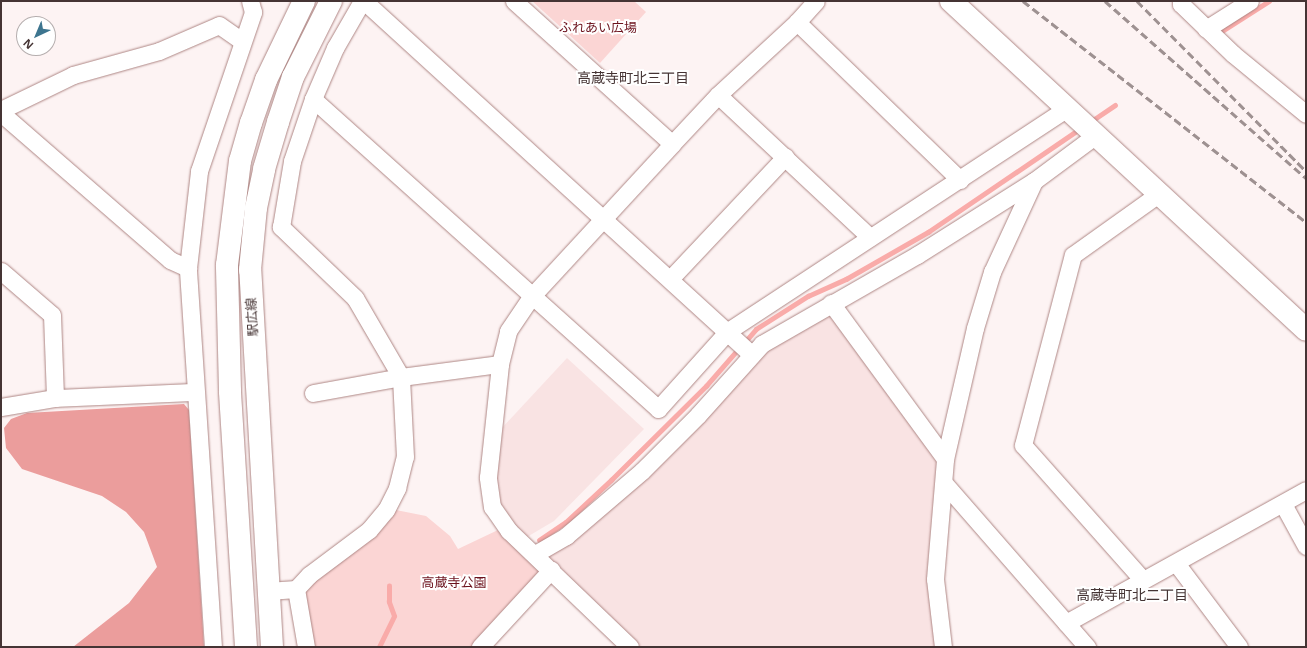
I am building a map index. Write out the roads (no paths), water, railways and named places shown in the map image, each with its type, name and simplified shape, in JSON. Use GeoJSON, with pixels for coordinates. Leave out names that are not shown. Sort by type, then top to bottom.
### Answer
{"type":"FeatureCollection","features":[{"type":"Feature","properties":{"kind":"street"},"geometry":{"type":"LineString","coordinates":[[213,647],[188,268],[199,171],[253,12],[250,1]]}},
{"type":"Feature","properties":{"kind":"street","name":"駅広線"},"geometry":{"type":"LineString","coordinates":[[246,647],[230,391],[227,265],[240,161],[251,123],[266,80],[304,1]]}},
{"type":"Feature","properties":{"kind":"street","name":"駅広線"},"geometry":{"type":"LineString","coordinates":[[272,647],[250,262],[264,169],[278,122],[293,77],[331,1]]}},
{"type":"Feature","properties":{"kind":"street"},"geometry":{"type":"LineString","coordinates":[[268,591],[296,589],[309,575],[369,530],[389,505],[397,488],[404,457],[401,377],[355,298],[281,227],[292,161],[314,99],[335,48],[363,1],[751,354]]}},
{"type":"Feature","properties":{"kind":"street"},"geometry":{"type":"LineString","coordinates":[[514,1],[672,144]]}},
{"type":"Feature","properties":{"kind":"street"},"geometry":{"type":"LineString","coordinates":[[630,647],[552,570],[508,531],[492,508],[488,477],[500,364],[508,331],[531,297],[672,144],[718,95],[797,22],[816,1]]}},
{"type":"Feature","properties":{"kind":"street"},"geometry":{"type":"LineString","coordinates":[[951,1],[1083,124],[1160,193],[1306,330]]}},
{"type":"Feature","properties":{"kind":"street"},"geometry":{"type":"LineString","coordinates":[[1181,1],[1181,4],[1206,29],[1306,114]]}},
{"type":"Feature","properties":{"kind":"street"},"geometry":{"type":"LineString","coordinates":[[1206,29],[1250,1]]}},
{"type":"Feature","properties":{"kind":"street"},"geometry":{"type":"LineString","coordinates":[[797,22],[960,180]]}},
{"type":"Feature","properties":{"kind":"street"},"geometry":{"type":"LineString","coordinates":[[188,268],[170,260],[1,111],[73,75],[159,51],[219,25],[242,41]]}},
{"type":"Feature","properties":{"kind":"street"},"geometry":{"type":"LineString","coordinates":[[718,95],[870,237]]}},
{"type":"Feature","properties":{"kind":"street"},"geometry":{"type":"LineString","coordinates":[[314,99],[531,297],[658,409],[730,334],[870,237],[960,180],[1083,124]]}},
{"type":"Feature","properties":{"kind":"street"},"geometry":{"type":"LineString","coordinates":[[943,647],[935,579],[936,534],[944,483],[945,459],[975,328],[992,272],[1034,181],[1083,124]]}},
{"type":"Feature","properties":{"kind":"street"},"geometry":{"type":"LineString","coordinates":[[670,279],[785,157]]}},
{"type":"Feature","properties":{"kind":"street"},"geometry":{"type":"LineString","coordinates":[[535,554],[566,536],[642,471],[698,415],[751,354],[762,344],[917,255],[1034,181]]}},
{"type":"Feature","properties":{"kind":"street"},"geometry":{"type":"LineString","coordinates":[[1142,579],[1023,444],[1073,255],[1160,193]]}},
{"type":"Feature","properties":{"kind":"street"},"geometry":{"type":"LineString","coordinates":[[1,271],[52,315],[55,398]]}},
{"type":"Feature","properties":{"kind":"street"},"geometry":{"type":"LineString","coordinates":[[831,304],[945,459]]}},
{"type":"Feature","properties":{"kind":"street"},"geometry":{"type":"LineString","coordinates":[[313,393],[401,377],[500,364]]}},
{"type":"Feature","properties":{"kind":"street"},"geometry":{"type":"LineString","coordinates":[[1,407],[55,398],[195,392]]}},
{"type":"Feature","properties":{"kind":"street"},"geometry":{"type":"LineString","coordinates":[[944,483],[1086,647]]}},
{"type":"Feature","properties":{"kind":"street"},"geometry":{"type":"LineString","coordinates":[[1066,624],[1142,579],[1176,563],[1306,490]]}},
{"type":"Feature","properties":{"kind":"street"},"geometry":{"type":"LineString","coordinates":[[1283,504],[1306,546]]}},
{"type":"Feature","properties":{"kind":"street"},"geometry":{"type":"LineString","coordinates":[[1176,563],[1239,647]]}},
{"type":"Feature","properties":{"kind":"street"},"geometry":{"type":"LineString","coordinates":[[480,647],[552,570]]}},
{"type":"Feature","properties":{"kind":"street"},"geometry":{"type":"LineString","coordinates":[[296,589],[306,647]]}},
{"type":"Feature","properties":{"kind":"waterway"},"geometry":{"type":"LineString","coordinates":[[1219,33],[1269,1]]}},
{"type":"Feature","properties":{"kind":"waterway"},"geometry":{"type":"LineString","coordinates":[[1090,122],[1115,105]]}},
{"type":"Feature","properties":{"kind":"waterway"},"geometry":{"type":"LineString","coordinates":[[744,343],[756,329],[808,296],[846,279],[928,232],[1081,128]]}},
{"type":"Feature","properties":{"kind":"waterway"},"geometry":{"type":"LineString","coordinates":[[539,540],[566,522],[611,480],[706,386],[739,348]]}},
{"type":"Feature","properties":{"kind":"waterway"},"geometry":{"type":"LineString","coordinates":[[379,647],[394,616],[389,602],[389,586]]}},
{"type":"Feature","properties":{"kind":"railway"},"geometry":{"type":"LineString","coordinates":[[1023,1],[1306,222]]}},
{"type":"Feature","properties":{"kind":"railway"},"geometry":{"type":"LineString","coordinates":[[1105,1],[1306,178]]}},
{"type":"Feature","properties":{"kind":"railway"},"geometry":{"type":"LineString","coordinates":[[1137,1],[1305,170]]}},
{"type":"Feature","properties":{"kind":"district","name":"高蔵寺町北三丁目"},"geometry":{"type":"Point","coordinates":[633,78]}},
{"type":"Feature","properties":{"kind":"district","name":"高蔵寺町北二丁目"},"geometry":{"type":"Point","coordinates":[1132,595]}},
{"type":"Feature","properties":{"kind":"park label","name":"ふれあい広場"},"geometry":{"type":"Point","coordinates":[598,27]}},
{"type":"Feature","properties":{"kind":"park label","name":"高蔵寺公園"},"geometry":{"type":"Point","coordinates":[454,582]}}]}
